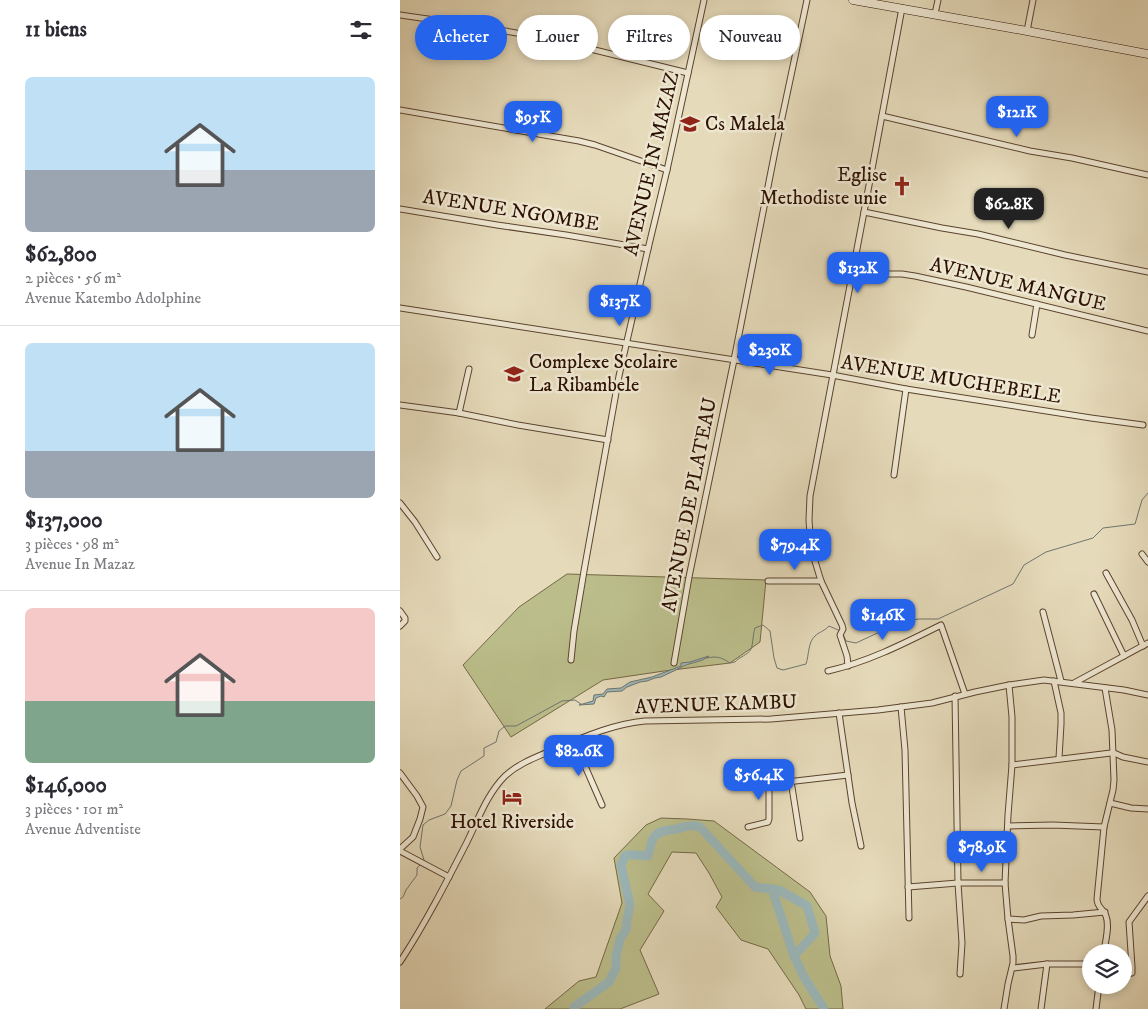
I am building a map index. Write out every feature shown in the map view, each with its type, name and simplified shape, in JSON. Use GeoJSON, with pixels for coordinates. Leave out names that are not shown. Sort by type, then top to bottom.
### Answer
{"type":"FeatureCollection","features":[{"type":"Feature","properties":{"kind":"main road"},"geometry":{"type":"LineString","coordinates":[[853,0],[876,2],[1148,54]]}},
{"type":"Feature","properties":{"kind":"street","name":"AVENUE IN MAZAZ"},"geometry":{"type":"LineString","coordinates":[[571,660],[584,571],[626,344],[667,170],[704,0]]}},
{"type":"Feature","properties":{"kind":"street","name":"AVENUE DE PLATEAU"},"geometry":{"type":"LineString","coordinates":[[674,663],[689,577],[807,0]]}},
{"type":"Feature","properties":{"kind":"street"},"geometry":{"type":"LineString","coordinates":[[936,14],[938,0]]}},
{"type":"Feature","properties":{"kind":"street"},"geometry":{"type":"LineString","coordinates":[[1026,30],[1032,0]]}},
{"type":"Feature","properties":{"kind":"street"},"geometry":{"type":"LineString","coordinates":[[848,666],[842,641],[842,625],[821,581],[810,541],[810,496],[902,8]]}},
{"type":"Feature","properties":{"kind":"street"},"geometry":{"type":"LineString","coordinates":[[400,15],[550,39],[688,73]]}},
{"type":"Feature","properties":{"kind":"street"},"geometry":{"type":"LineString","coordinates":[[400,110],[587,143],[667,170]]}},
{"type":"Feature","properties":{"kind":"street"},"geometry":{"type":"LineString","coordinates":[[882,116],[1030,151],[1072,158],[1148,175]]}},
{"type":"Feature","properties":{"kind":"street","name":"AVENUE NGOMBE"},"geometry":{"type":"LineString","coordinates":[[400,209],[648,249]]}},
{"type":"Feature","properties":{"kind":"street"},"geometry":{"type":"LineString","coordinates":[[864,212],[978,234],[1065,255],[1148,272]]}},
{"type":"Feature","properties":{"kind":"street","name":"AVENUE MANGUE"},"geometry":{"type":"LineString","coordinates":[[851,277],[870,274],[902,274],[940,281],[1148,330]]}},
{"type":"Feature","properties":{"kind":"street"},"geometry":{"type":"LineString","coordinates":[[1032,335],[1037,304]]}},
{"type":"Feature","properties":{"kind":"street","name":"AVENUE MUCHEBELE"},"geometry":{"type":"LineString","coordinates":[[400,308],[1142,425]]}},
{"type":"Feature","properties":{"kind":"street"},"geometry":{"type":"LineString","coordinates":[[459,413],[468,368]]}},
{"type":"Feature","properties":{"kind":"street"},"geometry":{"type":"LineString","coordinates":[[894,475],[906,389]]}},
{"type":"Feature","properties":{"kind":"street"},"geometry":{"type":"LineString","coordinates":[[400,405],[459,413],[608,440]]}},
{"type":"Feature","properties":{"kind":"street"},"geometry":{"type":"LineString","coordinates":[[400,503],[415,522],[437,557]]}},
{"type":"Feature","properties":{"kind":"street"},"geometry":{"type":"LineString","coordinates":[[1142,554],[1148,562]]}},
{"type":"Feature","properties":{"kind":"street"},"geometry":{"type":"LineString","coordinates":[[1073,683],[1145,644],[1106,573]]}},
{"type":"Feature","properties":{"kind":"street"},"geometry":{"type":"LineString","coordinates":[[768,581],[821,581]]}},
{"type":"Feature","properties":{"kind":"street"},"geometry":{"type":"LineString","coordinates":[[1094,594],[1124,656]]}},
{"type":"Feature","properties":{"kind":"street"},"geometry":{"type":"LineString","coordinates":[[400,611],[406,618],[400,626]]}},
{"type":"Feature","properties":{"kind":"street"},"geometry":{"type":"LineString","coordinates":[[1043,612],[1061,682]]}},
{"type":"Feature","properties":{"kind":"street"},"geometry":{"type":"LineString","coordinates":[[828,671],[848,666],[889,650],[942,625],[965,694]]}},
{"type":"Feature","properties":{"kind":"street"},"geometry":{"type":"LineString","coordinates":[[1090,674],[1095,686]]}},
{"type":"Feature","properties":{"kind":"street","name":"AVENUE KAMBU"},"geometry":{"type":"LineString","coordinates":[[400,962],[449,877],[489,797],[505,776],[520,764],[574,741],[616,726],[645,721],[771,719],[901,707],[932,703],[955,696],[1035,681],[1073,683],[1148,695]]}},
{"type":"Feature","properties":{"kind":"street"},"geometry":{"type":"LineString","coordinates":[[1054,681],[1062,724],[1059,758]]}},
{"type":"Feature","properties":{"kind":"street"},"geometry":{"type":"LineString","coordinates":[[1004,1009],[1013,968],[1005,883],[1012,765],[1012,717],[1009,685]]}},
{"type":"Feature","properties":{"kind":"street"},"geometry":{"type":"LineString","coordinates":[[1105,688],[1114,753],[1114,780],[1104,827],[1097,899],[1097,905],[1105,912],[1108,922],[1105,944]]}},
{"type":"Feature","properties":{"kind":"street"},"geometry":{"type":"LineString","coordinates":[[955,696],[958,883],[962,943],[960,974]]}},
{"type":"Feature","properties":{"kind":"street"},"geometry":{"type":"LineString","coordinates":[[901,707],[905,750],[909,918]]}},
{"type":"Feature","properties":{"kind":"street"},"geometry":{"type":"LineString","coordinates":[[839,713],[852,803],[861,846]]}},
{"type":"Feature","properties":{"kind":"street"},"geometry":{"type":"LineString","coordinates":[[574,741],[602,805]]}},
{"type":"Feature","properties":{"kind":"street"},"geometry":{"type":"LineString","coordinates":[[1012,765],[1114,753],[1123,757],[1148,762]]}},
{"type":"Feature","properties":{"kind":"street"},"geometry":{"type":"LineString","coordinates":[[400,773],[423,807],[413,836],[400,851],[449,877]]}},
{"type":"Feature","properties":{"kind":"street"},"geometry":{"type":"LineString","coordinates":[[748,827],[768,822],[770,819],[769,774]]}},
{"type":"Feature","properties":{"kind":"street"},"geometry":{"type":"LineString","coordinates":[[769,784],[848,775]]}},
{"type":"Feature","properties":{"kind":"street"},"geometry":{"type":"LineString","coordinates":[[791,781],[800,838]]}},
{"type":"Feature","properties":{"kind":"street"},"geometry":{"type":"LineString","coordinates":[[1110,803],[1131,808],[1148,809]]}},
{"type":"Feature","properties":{"kind":"street"},"geometry":{"type":"LineString","coordinates":[[1008,826],[1104,827]]}},
{"type":"Feature","properties":{"kind":"street"},"geometry":{"type":"LineString","coordinates":[[908,887],[958,883],[1005,883]]}},
{"type":"Feature","properties":{"kind":"street"},"geometry":{"type":"LineString","coordinates":[[1130,944],[1129,922],[1148,896]]}},
{"type":"Feature","properties":{"kind":"street"},"geometry":{"type":"LineString","coordinates":[[1008,919],[1024,920],[1040,916],[1105,912]]}},
{"type":"Feature","properties":{"kind":"street"},"geometry":{"type":"LineString","coordinates":[[1013,968],[1047,964],[1082,964]]}},
{"type":"Feature","properties":{"kind":"street"},"geometry":{"type":"LineString","coordinates":[[1041,1009],[1047,964]]}},
{"type":"Feature","properties":{"kind":"street"},"geometry":{"type":"LineString","coordinates":[[1096,1009],[1098,994]]}},
{"type":"Feature","properties":{"kind":"green space"},"geometry":{"type":"Polygon","coordinates":[[[567,574],[766,580],[760,642],[730,663],[603,680],[511,737],[463,665],[519,607],[567,574]]]}},
{"type":"Feature","properties":{"kind":"green space"},"geometry":{"type":"Polygon","coordinates":[[[661,818],[714,821],[810,892],[826,916],[830,956],[841,986],[843,1009],[806,1009],[799,995],[768,949],[741,940],[716,907],[722,897],[696,853],[672,852],[648,894],[664,911],[640,950],[659,994],[620,1009],[545,1009],[579,981],[596,977],[622,903],[614,858],[646,825],[661,818]]]}},
{"type":"Feature","properties":{"kind":"water"},"geometry":{"type":"Polygon","coordinates":[[[709,656],[661,677],[627,687],[622,691],[607,692],[604,697],[596,698],[594,704],[579,705],[593,701],[594,695],[603,694],[607,689],[621,688],[630,682],[652,677],[681,666],[681,663],[709,656]]]}},
{"type":"Feature","properties":{"kind":"waterway"},"geometry":{"type":"LineString","coordinates":[[843,634],[846,641],[856,643],[884,630],[891,623],[919,619],[938,619],[1013,584],[1024,565],[1046,552],[1093,538],[1103,528],[1135,524],[1142,500],[1148,493]]}},
{"type":"Feature","properties":{"kind":"waterway"},"geometry":{"type":"LineString","coordinates":[[706,658],[716,657],[730,663],[735,662],[750,651],[755,628],[763,625],[770,631],[777,668],[783,670],[806,664],[813,639],[829,626],[840,631]]}},
{"type":"Feature","properties":{"kind":"waterway"},"geometry":{"type":"LineString","coordinates":[[424,860],[420,847],[423,825],[429,820],[445,814],[451,806],[461,771],[484,756],[484,748],[496,742],[499,731],[505,726],[516,726],[562,701],[575,700],[581,704]]}},
{"type":"Feature","properties":{"kind":"waterway"},"geometry":{"type":"LineString","coordinates":[[574,1009],[574,1007],[609,982],[616,968],[616,956],[620,939],[626,930],[630,905],[621,865],[625,856],[648,856],[656,835],[667,830],[688,826],[700,827],[755,887],[779,890],[807,906],[815,933],[794,956],[804,977],[824,1009]]}},
{"type":"Feature","properties":{"kind":"waterway"},"geometry":{"type":"LineString","coordinates":[[400,899],[417,875],[417,868],[421,864]]}},
{"type":"Feature","properties":{"kind":"waterway"},"geometry":{"type":"LineString","coordinates":[[772,889],[794,956]]}},
{"type":"Feature","properties":{"kind":"place","name":"Cs Malela"},"geometry":{"type":"Point","coordinates":[690,124]}},
{"type":"Feature","properties":{"kind":"place","name":"Eglise Methodiste unie"},"geometry":{"type":"Point","coordinates":[902,186]}},
{"type":"Feature","properties":{"kind":"place","name":"Complexe Scolaire La Ribambele"},"geometry":{"type":"Point","coordinates":[514,374]}},
{"type":"Feature","properties":{"kind":"place","name":"Hotel Riverside"},"geometry":{"type":"Point","coordinates":[512,797]}}]}
